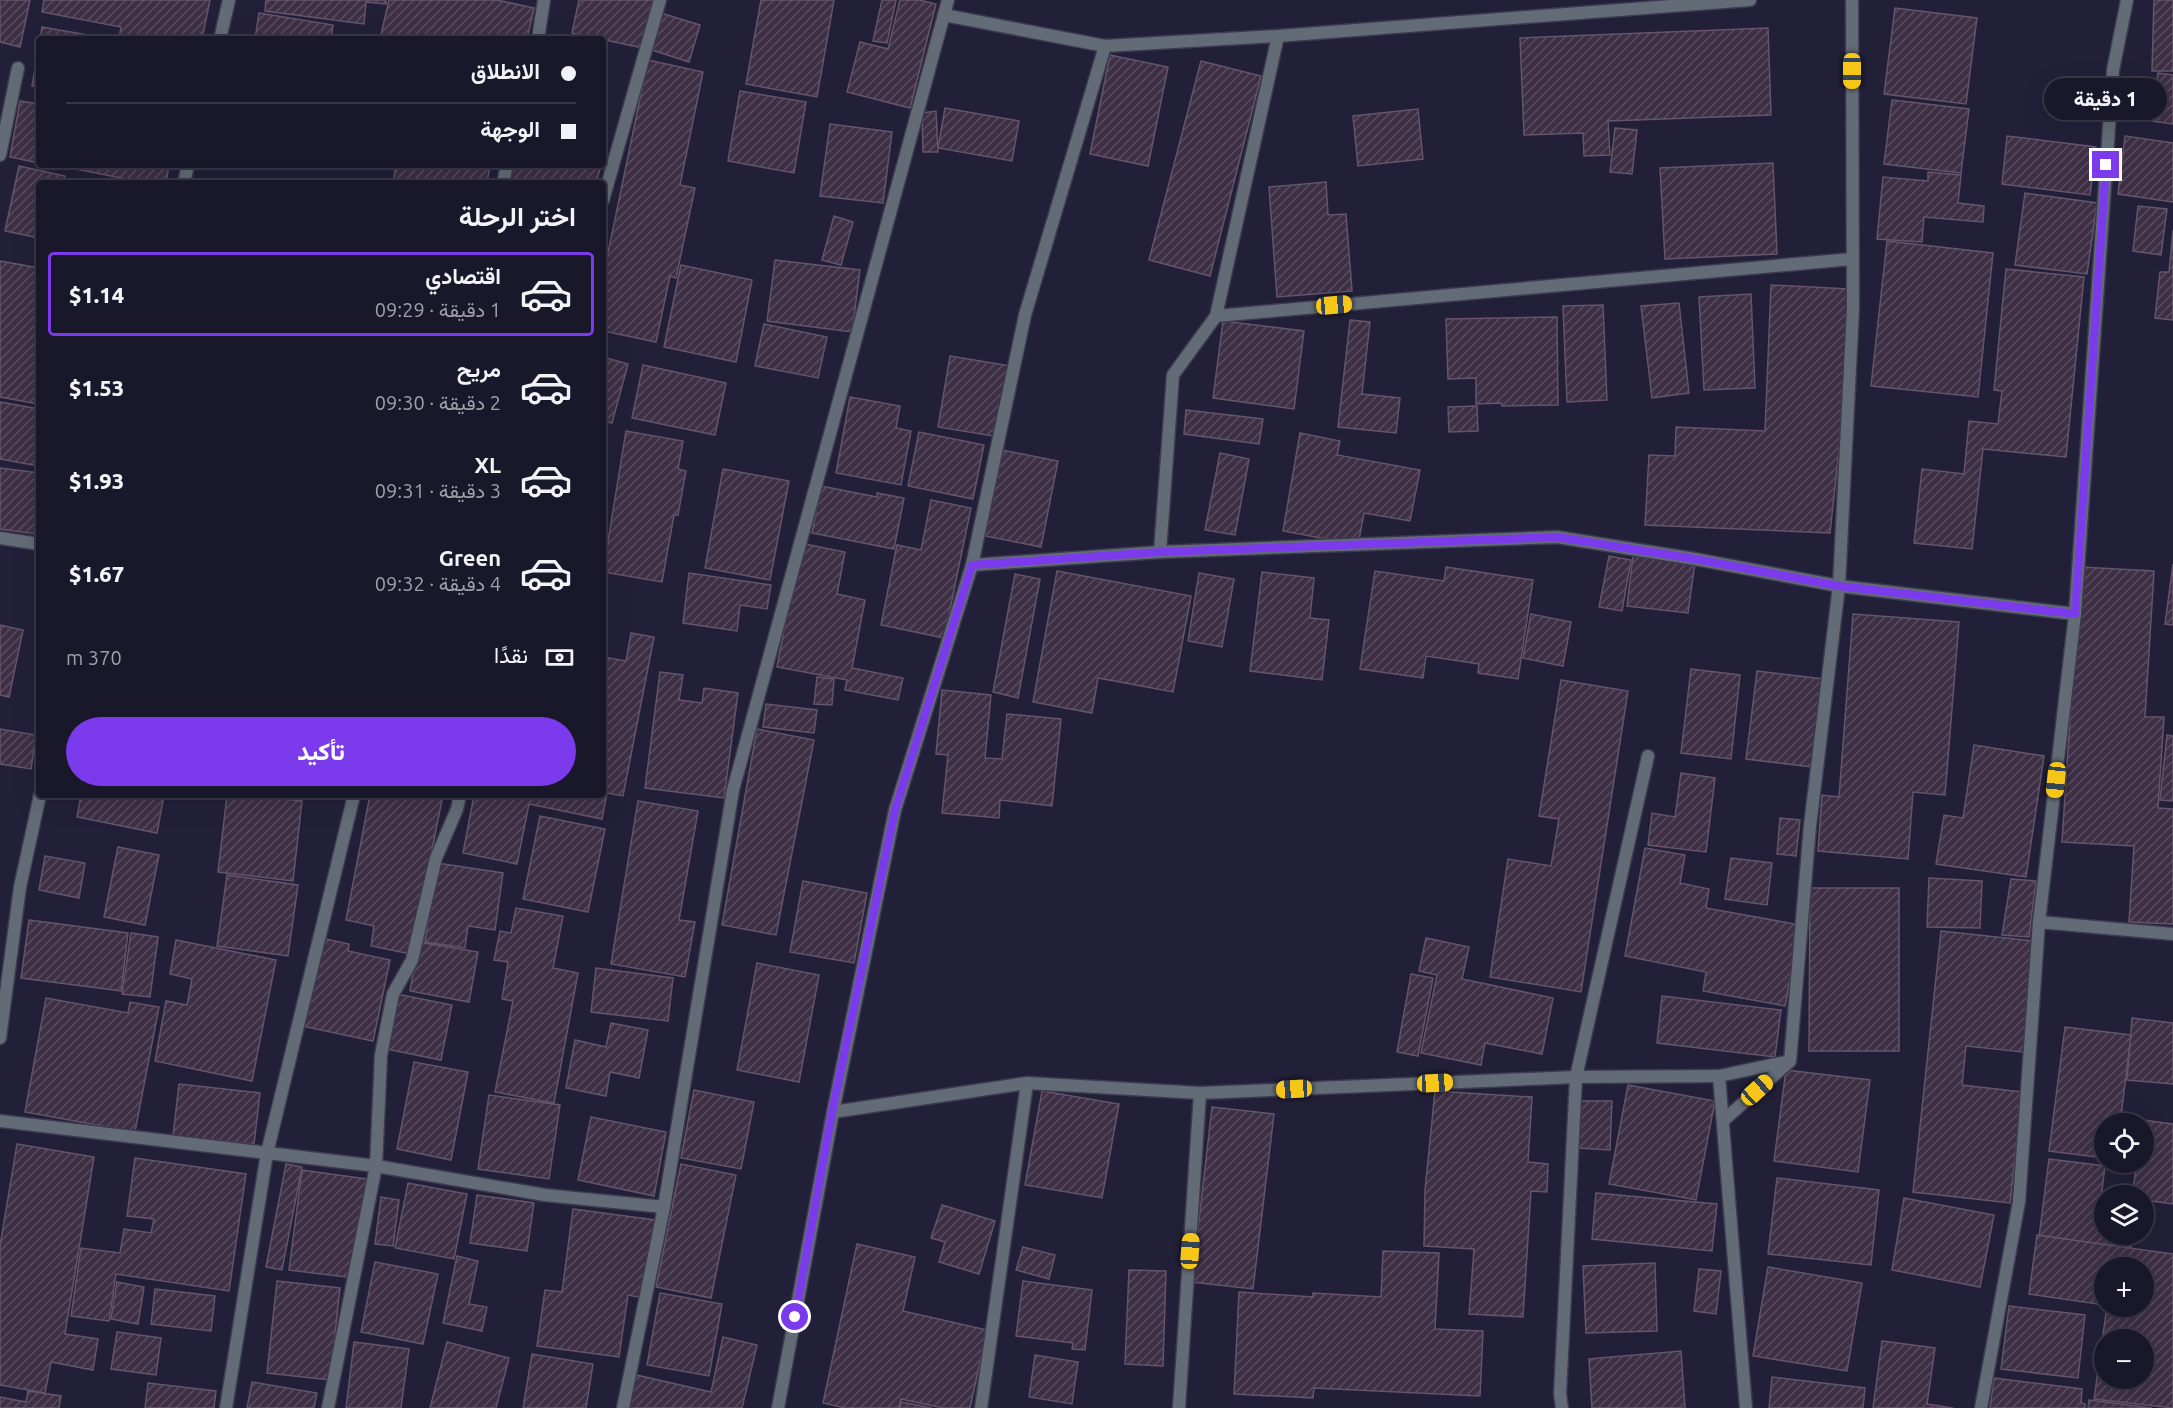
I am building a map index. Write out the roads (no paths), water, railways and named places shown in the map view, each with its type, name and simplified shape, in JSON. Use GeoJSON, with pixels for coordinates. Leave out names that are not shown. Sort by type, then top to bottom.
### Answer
{"type":"FeatureCollection","features":[{"type":"Feature","properties":{"kind":"street"},"geometry":{"type":"LineString","coordinates":[[221,36],[229,0]]}},
{"type":"Feature","properties":{"kind":"street"},"geometry":{"type":"LineString","coordinates":[[538,36],[544,0]]}},
{"type":"Feature","properties":{"kind":"street"},"geometry":{"type":"LineString","coordinates":[[606,189],[660,0]]}},
{"type":"Feature","properties":{"kind":"street"},"geometry":{"type":"LineString","coordinates":[[622,1408],[664,1207],[733,790],[948,0]]}},
{"type":"Feature","properties":{"kind":"street"},"geometry":{"type":"LineString","coordinates":[[944,15],[1105,46],[1278,36],[1750,0]]}},
{"type":"Feature","properties":{"kind":"street"},"geometry":{"type":"LineString","coordinates":[[1724,1120],[1790,1061],[1810,826],[1839,586],[1853,308],[1852,0]]}},
{"type":"Feature","properties":{"kind":"street"},"geometry":{"type":"LineString","coordinates":[[1981,1408],[2019,1202],[2039,922],[2075,614],[2113,70],[2127,0]]}},
{"type":"Feature","properties":{"kind":"street"},"geometry":{"type":"LineString","coordinates":[[1160,552],[1173,375],[1216,316],[1278,36]]}},
{"type":"Feature","properties":{"kind":"street"},"geometry":{"type":"LineString","coordinates":[[778,1408],[832,1112],[895,810],[972,565],[1025,315],[1105,46]]}},
{"type":"Feature","properties":{"kind":"street"},"geometry":{"type":"LineString","coordinates":[[0,155],[18,68]]}},
{"type":"Feature","properties":{"kind":"street"},"geometry":{"type":"LineString","coordinates":[[1216,316],[1852,259]]}},
{"type":"Feature","properties":{"kind":"street"},"geometry":{"type":"LineString","coordinates":[[972,565],[1160,552],[1557,537],[1695,559],[1839,586],[2075,614]]}},
{"type":"Feature","properties":{"kind":"street"},"geometry":{"type":"LineString","coordinates":[[0,538],[36,544]]}},
{"type":"Feature","properties":{"kind":"street"},"geometry":{"type":"LineString","coordinates":[[1562,1408],[1560,1394],[1576,1077],[1648,756]]}},
{"type":"Feature","properties":{"kind":"street"},"geometry":{"type":"LineString","coordinates":[[0,1038],[20,887],[39,798]]}},
{"type":"Feature","properties":{"kind":"street"},"geometry":{"type":"LineString","coordinates":[[226,1408],[267,1153],[353,798]]}},
{"type":"Feature","properties":{"kind":"street"},"geometry":{"type":"LineString","coordinates":[[328,1408],[376,1166],[381,1055],[393,994],[412,960],[436,858],[459,798]]}},
{"type":"Feature","properties":{"kind":"street"},"geometry":{"type":"LineString","coordinates":[[2039,922],[2173,934]]}},
{"type":"Feature","properties":{"kind":"street"},"geometry":{"type":"LineString","coordinates":[[832,1112],[1027,1083],[1200,1093],[1576,1077],[1719,1076],[1790,1061]]}},
{"type":"Feature","properties":{"kind":"street"},"geometry":{"type":"LineString","coordinates":[[1719,1076],[1746,1408]]}},
{"type":"Feature","properties":{"kind":"street"},"geometry":{"type":"LineString","coordinates":[[981,1408],[1027,1083]]}},
{"type":"Feature","properties":{"kind":"street"},"geometry":{"type":"LineString","coordinates":[[1179,1408],[1200,1093]]}},
{"type":"Feature","properties":{"kind":"street"},"geometry":{"type":"LineString","coordinates":[[0,1120],[376,1166],[545,1195],[664,1207]]}}]}
